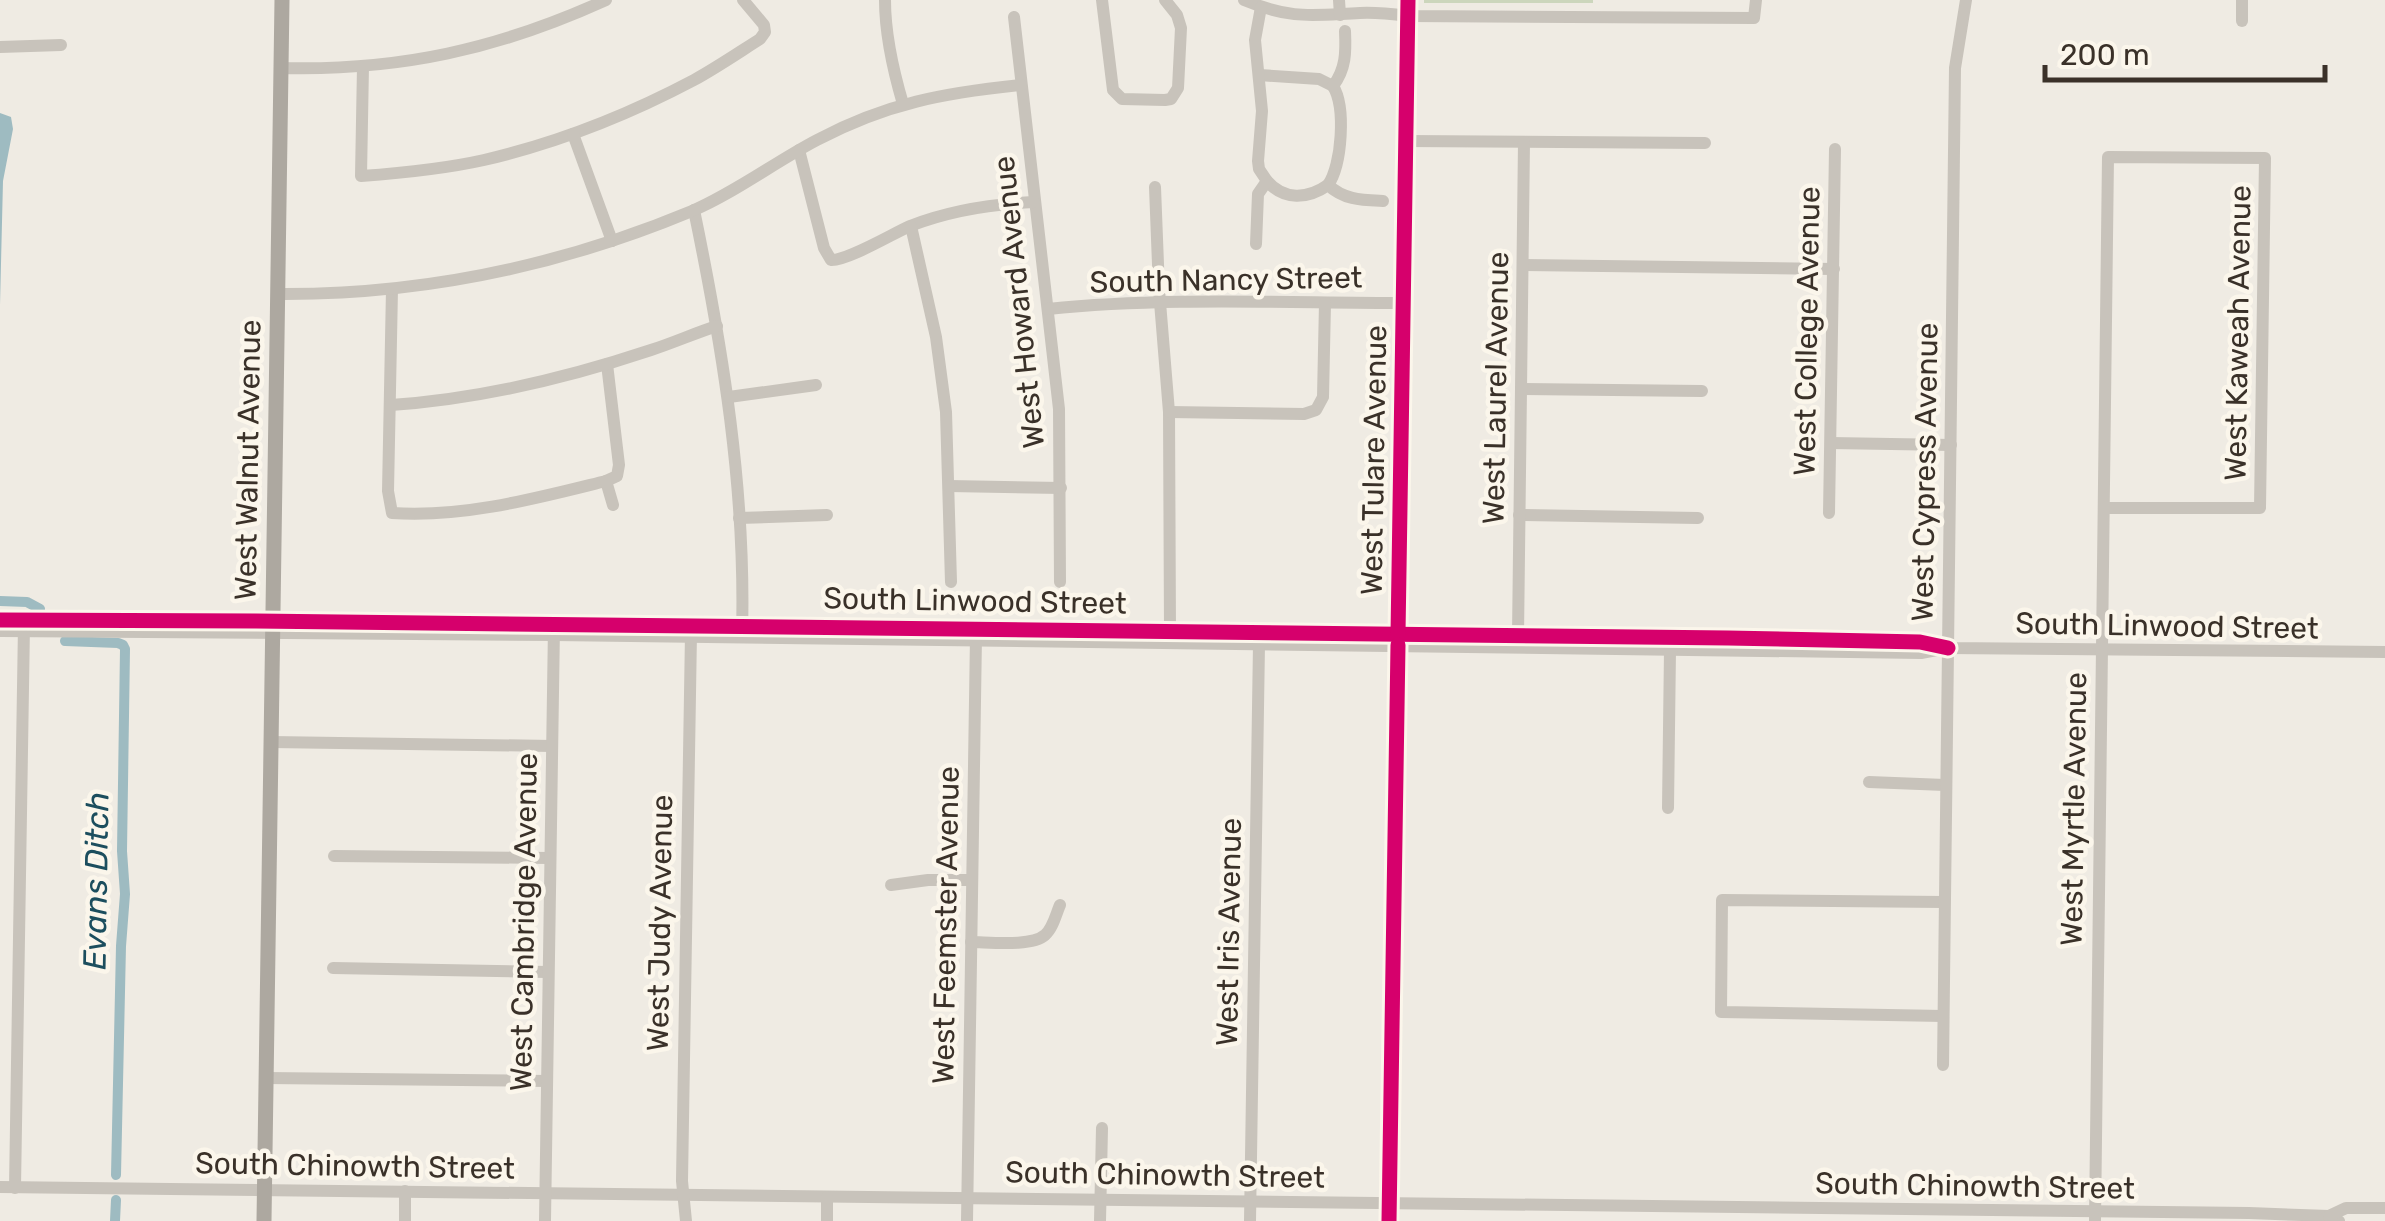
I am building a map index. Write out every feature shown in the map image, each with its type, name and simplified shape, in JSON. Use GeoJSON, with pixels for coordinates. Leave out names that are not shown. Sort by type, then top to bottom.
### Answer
{"type":"FeatureCollection","features":[{"type":"Feature","properties":{"kind":"main road","name":"West Walnut Avenue"},"geometry":{"type":"LineString","coordinates":[[264,1221],[282,0]]}},
{"type":"Feature","properties":{"kind":"street"},"geometry":{"type":"LineString","coordinates":[[281,68],[417,61],[472,49],[606,0]]}},
{"type":"Feature","properties":{"kind":"street"},"geometry":{"type":"LineString","coordinates":[[363,66],[361,176],[483,160],[573,134],[629,112],[760,40],[764,25],[743,0]]}},
{"type":"Feature","properties":{"kind":"street"},"geometry":{"type":"LineString","coordinates":[[885,0],[892,66],[904,104]]}},
{"type":"Feature","properties":{"kind":"street"},"geometry":{"type":"LineString","coordinates":[[1102,0],[1113,90],[1122,98],[1165,100],[1171,99],[1178,88],[1181,28],[1165,0]]}},
{"type":"Feature","properties":{"kind":"street"},"geometry":{"type":"LineString","coordinates":[[1244,0],[1300,16],[1360,13],[1644,18],[1754,18],[1756,0]]}},
{"type":"Feature","properties":{"kind":"street"},"geometry":{"type":"LineString","coordinates":[[1338,0],[1340,15]]}},
{"type":"Feature","properties":{"kind":"street","name":"West Tulare Avenue"},"geometry":{"type":"LineString","coordinates":[[1389,1221],[1408,0]]}},
{"type":"Feature","properties":{"kind":"street"},"geometry":{"type":"LineString","coordinates":[[1643,0],[1644,18]]}},
{"type":"Feature","properties":{"kind":"street","name":"West Cypress Avenue"},"geometry":{"type":"LineString","coordinates":[[1943,1066],[1955,68],[1966,0]]}},
{"type":"Feature","properties":{"kind":"street"},"geometry":{"type":"LineString","coordinates":[[2242,0],[2242,21]]}},
{"type":"Feature","properties":{"kind":"street"},"geometry":{"type":"LineString","coordinates":[[1259,75],[1319,78],[1333,86],[1340,102],[1336,171],[1328,185],[1308,196],[1274,190],[1258,161],[1262,111],[1255,40],[1261,7]]}},
{"type":"Feature","properties":{"kind":"street","name":"West Howard Avenue"},"geometry":{"type":"LineString","coordinates":[[1014,17],[1059,408],[1060,582]]}},
{"type":"Feature","properties":{"kind":"street"},"geometry":{"type":"LineString","coordinates":[[1333,86],[1345,60],[1345,31]]}},
{"type":"Feature","properties":{"kind":"street"},"geometry":{"type":"LineString","coordinates":[[0,47],[61,45]]}},
{"type":"Feature","properties":{"kind":"street"},"geometry":{"type":"LineString","coordinates":[[278,294],[392,289],[486,275],[554,259],[694,210],[838,130],[904,104],[962,91],[1021,85]]}},
{"type":"Feature","properties":{"kind":"street"},"geometry":{"type":"LineString","coordinates":[[573,134],[612,241]]}},
{"type":"Feature","properties":{"kind":"street"},"geometry":{"type":"LineString","coordinates":[[1406,141],[1704,143]]}},
{"type":"Feature","properties":{"kind":"street","name":"West Laurel Avenue"},"geometry":{"type":"LineString","coordinates":[[1518,636],[1524,142]]}},
{"type":"Feature","properties":{"kind":"street","name":"West College Avenue"},"geometry":{"type":"LineString","coordinates":[[1830,513],[1834,149]]}},
{"type":"Feature","properties":{"kind":"street"},"geometry":{"type":"LineString","coordinates":[[800,150],[824,248],[831,260],[841,260],[911,226],[946,214],[988,205],[1034,202]]}},
{"type":"Feature","properties":{"kind":"street","name":"West Kaweah Avenue"},"geometry":{"type":"LineString","coordinates":[[2104,508],[2260,508],[2265,158],[2108,157]]}},
{"type":"Feature","properties":{"kind":"street","name":"West Myrtle Avenue"},"geometry":{"type":"LineString","coordinates":[[2095,1217],[2108,157]]}},
{"type":"Feature","properties":{"kind":"street"},"geometry":{"type":"LineString","coordinates":[[1256,244],[1258,194],[1267,182]]}},
{"type":"Feature","properties":{"kind":"street"},"geometry":{"type":"LineString","coordinates":[[1328,185],[1352,199],[1383,201]]}},
{"type":"Feature","properties":{"kind":"street"},"geometry":{"type":"LineString","coordinates":[[1156,188],[1169,412],[1170,631]]}},
{"type":"Feature","properties":{"kind":"street"},"geometry":{"type":"LineString","coordinates":[[694,210],[728,397],[740,518],[742,632]]}},
{"type":"Feature","properties":{"kind":"street"},"geometry":{"type":"LineString","coordinates":[[911,226],[936,337],[946,412],[951,582]]}},
{"type":"Feature","properties":{"kind":"street"},"geometry":{"type":"LineString","coordinates":[[1522,265],[1834,269]]}},
{"type":"Feature","properties":{"kind":"street"},"geometry":{"type":"LineString","coordinates":[[392,289],[388,491],[392,513],[414,515],[476,508],[542,497],[616,476],[619,465],[607,364]]}},
{"type":"Feature","properties":{"kind":"street","name":"South Nancy Street"},"geometry":{"type":"LineString","coordinates":[[1048,310],[1160,301],[1404,303]]}},
{"type":"Feature","properties":{"kind":"street"},"geometry":{"type":"LineString","coordinates":[[1169,412],[1304,414],[1316,410],[1323,397],[1324,303]]}},
{"type":"Feature","properties":{"kind":"street"},"geometry":{"type":"LineString","coordinates":[[390,405],[502,390],[607,364],[718,326]]}},
{"type":"Feature","properties":{"kind":"street"},"geometry":{"type":"LineString","coordinates":[[728,397],[816,385]]}},
{"type":"Feature","properties":{"kind":"street"},"geometry":{"type":"LineString","coordinates":[[1522,389],[1702,391]]}},
{"type":"Feature","properties":{"kind":"street"},"geometry":{"type":"LineString","coordinates":[[1831,443],[1951,445]]}},
{"type":"Feature","properties":{"kind":"street"},"geometry":{"type":"LineString","coordinates":[[606,481],[612,505]]}},
{"type":"Feature","properties":{"kind":"street"},"geometry":{"type":"LineString","coordinates":[[949,486],[1061,488]]}},
{"type":"Feature","properties":{"kind":"street"},"geometry":{"type":"LineString","coordinates":[[740,518],[827,515]]}},
{"type":"Feature","properties":{"kind":"street"},"geometry":{"type":"LineString","coordinates":[[1519,515],[1698,518]]}},
{"type":"Feature","properties":{"kind":"street","name":"South Linwood Street"},"geometry":{"type":"LineString","coordinates":[[0,620],[24,626]]}},
{"type":"Feature","properties":{"kind":"street"},"geometry":{"type":"LineString","coordinates":[[8,1188],[24,626]]}},
{"type":"Feature","properties":{"kind":"street","name":"South Linwood Street"},"geometry":{"type":"LineString","coordinates":[[0,630],[24,626],[273,626],[976,634],[1170,631],[1533,648],[1920,653],[1948,648],[2385,652]]}},
{"type":"Feature","properties":{"kind":"street","name":"West Cambridge Avenue"},"geometry":{"type":"LineString","coordinates":[[545,1221],[554,629]]}},
{"type":"Feature","properties":{"kind":"street","name":"West Judy Avenue"},"geometry":{"type":"LineString","coordinates":[[686,1221],[682,1181],[691,631]]}},
{"type":"Feature","properties":{"kind":"street"},"geometry":{"type":"LineString","coordinates":[[1246,632],[1258,644]]}},
{"type":"Feature","properties":{"kind":"street","name":"South Linwood Street"},"geometry":{"type":"LineString","coordinates":[[976,634],[1258,644],[1518,636],[1728,638],[1920,642],[1948,648]]}},
{"type":"Feature","properties":{"kind":"street","name":"West Feemster Avenue"},"geometry":{"type":"LineString","coordinates":[[967,1221],[976,634]]}},
{"type":"Feature","properties":{"kind":"street"},"geometry":{"type":"LineString","coordinates":[[1518,636],[1520,642],[1533,648]]}},
{"type":"Feature","properties":{"kind":"street"},"geometry":{"type":"LineString","coordinates":[[1668,808],[1670,650],[1677,644],[1710,644],[1728,638]]}},
{"type":"Feature","properties":{"kind":"street","name":"West Iris Avenue"},"geometry":{"type":"LineString","coordinates":[[1250,1221],[1258,644]]}},
{"type":"Feature","properties":{"kind":"street"},"geometry":{"type":"LineString","coordinates":[[271,742],[552,746]]}},
{"type":"Feature","properties":{"kind":"street"},"geometry":{"type":"LineString","coordinates":[[1868,782],[1945,784]]}},
{"type":"Feature","properties":{"kind":"street"},"geometry":{"type":"LineString","coordinates":[[334,856],[550,858]]}},
{"type":"Feature","properties":{"kind":"street"},"geometry":{"type":"LineString","coordinates":[[891,885],[972,880]]}},
{"type":"Feature","properties":{"kind":"street"},"geometry":{"type":"LineString","coordinates":[[1943,1016],[1721,1012],[1722,900],[1944,902]]}},
{"type":"Feature","properties":{"kind":"street"},"geometry":{"type":"LineString","coordinates":[[970,942],[1027,942],[1044,937],[1060,905]]}},
{"type":"Feature","properties":{"kind":"street"},"geometry":{"type":"LineString","coordinates":[[332,968],[548,972]]}},
{"type":"Feature","properties":{"kind":"street"},"geometry":{"type":"LineString","coordinates":[[266,1078],[546,1081]]}},
{"type":"Feature","properties":{"kind":"street"},"geometry":{"type":"LineString","coordinates":[[1100,1221],[1102,1128]]}},
{"type":"Feature","properties":{"kind":"street","name":"South Chinowth Street"},"geometry":{"type":"LineString","coordinates":[[8,1188],[1390,1202],[1671,1214],[2095,1217],[2249,1213],[2332,1219],[2346,1208],[2385,1208]]}},
{"type":"Feature","properties":{"kind":"street"},"geometry":{"type":"LineString","coordinates":[[405,1191],[405,1221]]}},
{"type":"Feature","properties":{"kind":"street"},"geometry":{"type":"LineString","coordinates":[[827,1196],[827,1221]]}},
{"type":"Feature","properties":{"kind":"green space"},"geometry":{"type":"Polygon","coordinates":[[[1593,0],[1593,3],[1424,3],[1593,0]]]}},
{"type":"Feature","properties":{"kind":"water"},"geometry":{"type":"Polygon","coordinates":[[[0,113],[11,117],[13,129],[3,181],[0,305],[0,113]]]}},
{"type":"Feature","properties":{"kind":"waterway","name":"Evans Ditch"},"geometry":{"type":"LineString","coordinates":[[0,601],[27,602],[40,609]]}},
{"type":"Feature","properties":{"kind":"waterway","name":"Evans Ditch"},"geometry":{"type":"LineString","coordinates":[[65,641],[118,643],[125,649],[125,894],[116,1175]]}},
{"type":"Feature","properties":{"kind":"waterway","name":"Evans Ditch"},"geometry":{"type":"LineString","coordinates":[[115,1221],[116,1200]]}},
{"type":"Feature","properties":{"kind":"cycle path"},"geometry":{"type":"LineString","coordinates":[[1398,634],[1408,0]]}},
{"type":"Feature","properties":{"kind":"cycle path"},"geometry":{"type":"LineString","coordinates":[[0,620],[1728,638],[1920,642],[1948,648]]}},
{"type":"Feature","properties":{"kind":"cycle path"},"geometry":{"type":"LineString","coordinates":[[1389,1221],[1398,645]]}}]}
